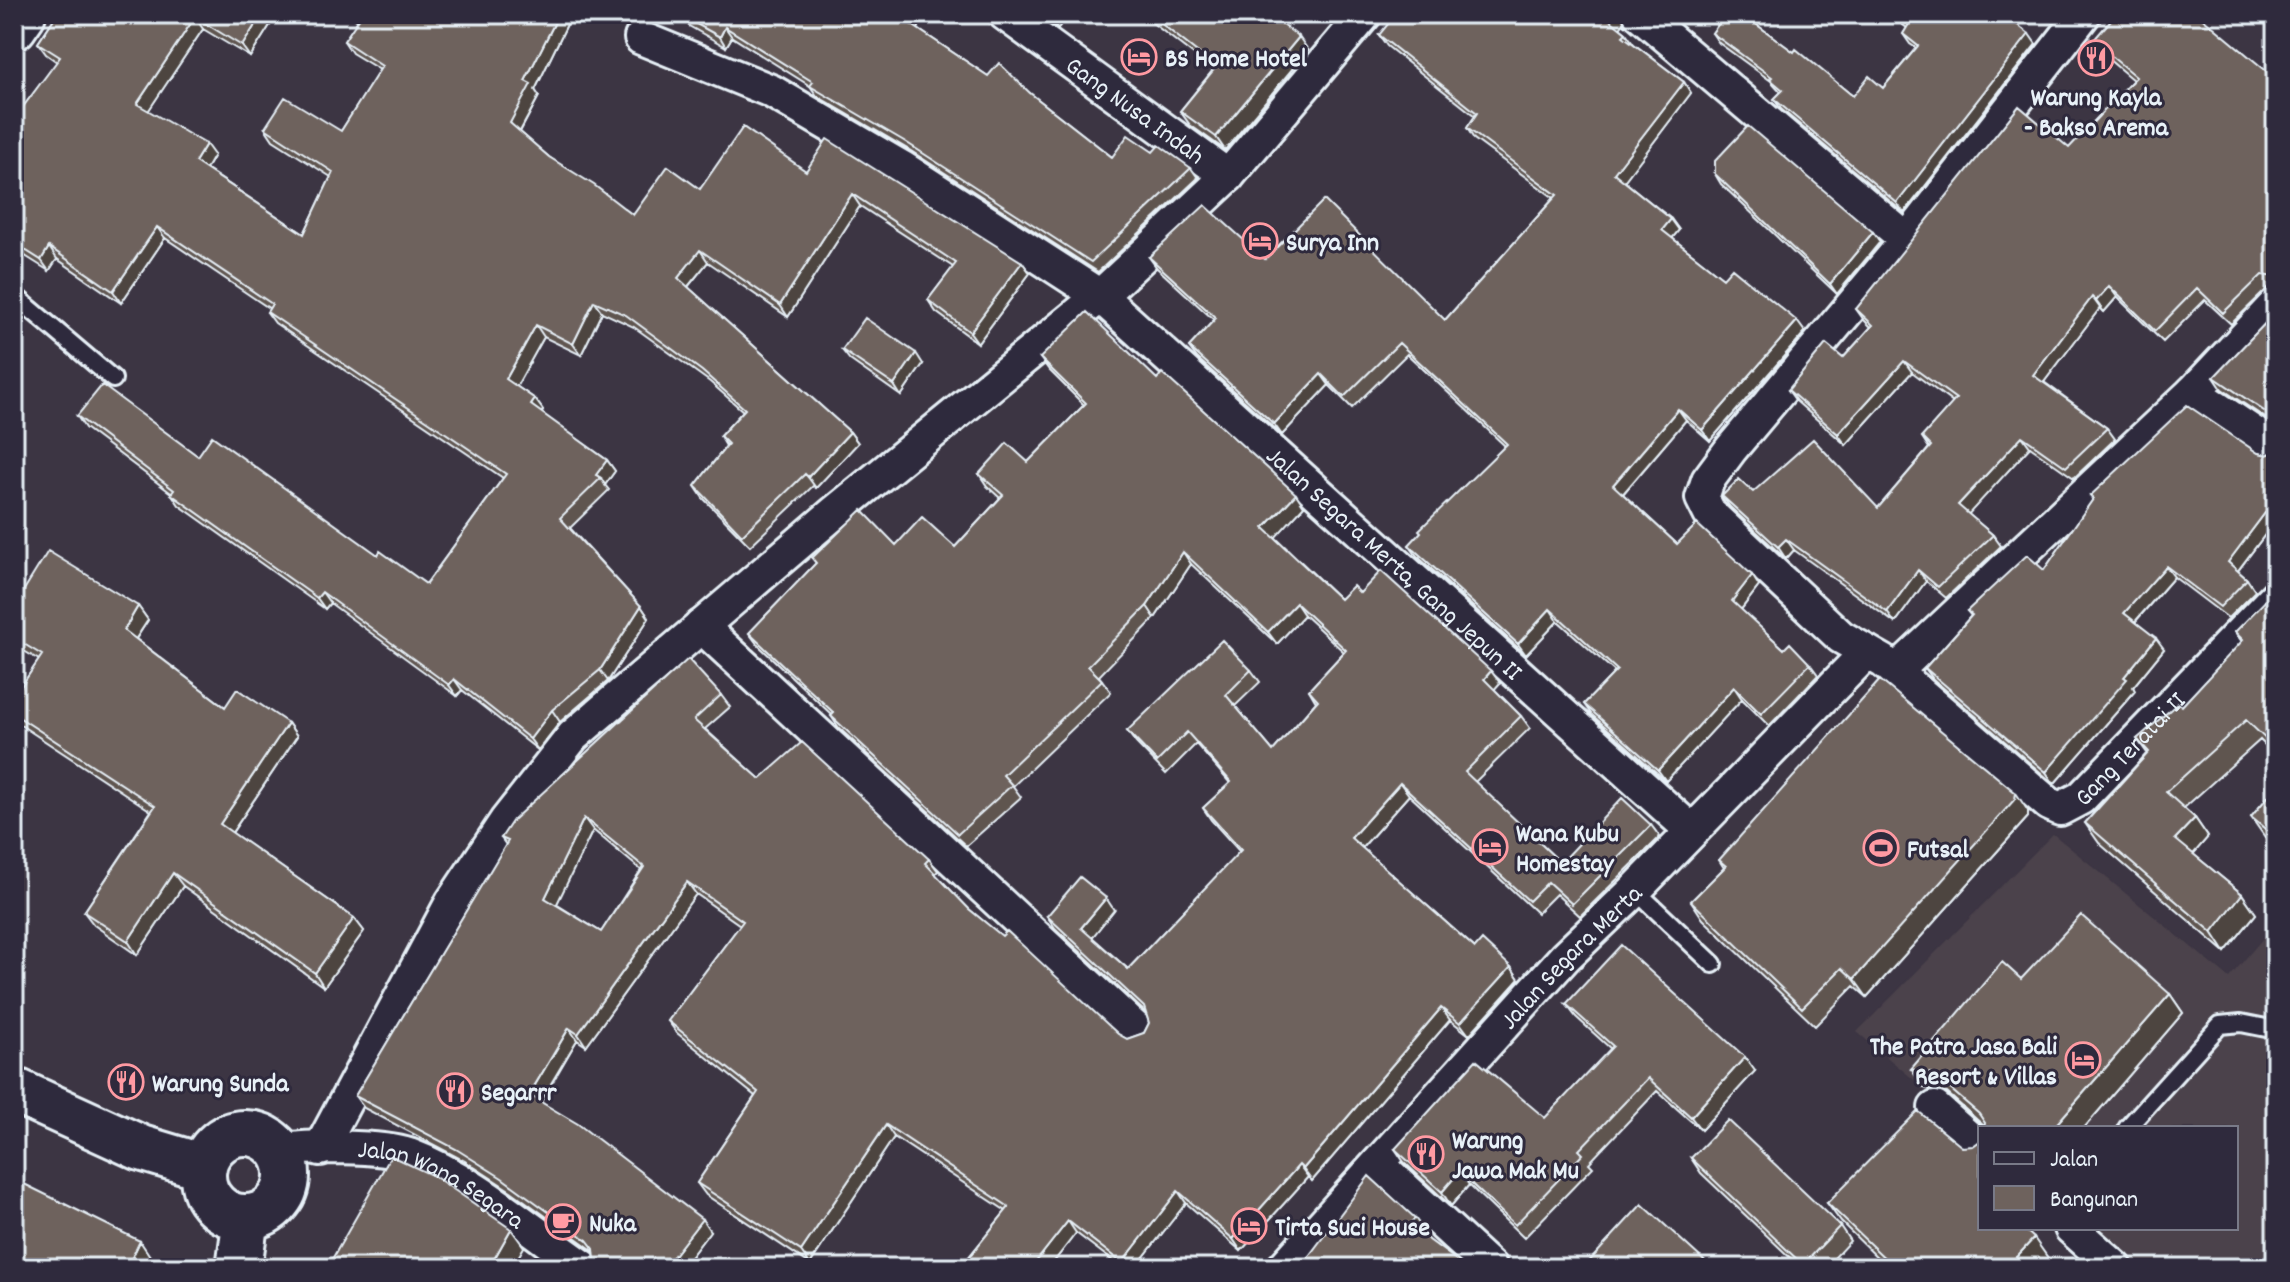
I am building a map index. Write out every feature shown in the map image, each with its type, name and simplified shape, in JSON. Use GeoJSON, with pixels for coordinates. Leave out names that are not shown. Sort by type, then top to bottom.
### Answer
{"type":"FeatureCollection","features":[{"type":"Feature","properties":{"kind":"main road"},"geometry":{"type":"LineString","coordinates":[[14,27],[23,14]]}},
{"type":"Feature","properties":{"kind":"main road"},"geometry":{"type":"LineString","coordinates":[[14,1090],[141,1148],[204,1167]]}},
{"type":"Feature","properties":{"kind":"main road"},"geometry":{"type":"LineString","coordinates":[[257,1135],[300,1150],[286,1164],[283,1195],[274,1207],[246,1217],[230,1215],[208,1196],[204,1167],[218,1143],[230,1136],[257,1135]]}},
{"type":"Feature","properties":{"kind":"main road"},"geometry":{"type":"LineString","coordinates":[[239,1268],[246,1217]]}},
{"type":"Feature","properties":{"kind":"street","name":"Gang Nusa Indah"},"geometry":{"type":"LineString","coordinates":[[1005,14],[1228,176]]}},
{"type":"Feature","properties":{"kind":"street"},"geometry":{"type":"LineString","coordinates":[[300,1150],[506,821],[573,736],[701,626],[1100,296],[1228,176],[1365,14]]}},
{"type":"Feature","properties":{"kind":"street"},"geometry":{"type":"LineString","coordinates":[[1640,14],[1907,240],[2084,14]]}},
{"type":"Feature","properties":{"kind":"street","name":"Jalan Segara Merta, Gang Jepun II"},"geometry":{"type":"LineString","coordinates":[[641,38],[771,91],[901,167],[1100,296],[1691,830]]}},
{"type":"Feature","properties":{"kind":"street","name":"Gang Teratai II"},"geometry":{"type":"LineString","coordinates":[[1907,240],[1708,480],[1702,498],[1710,514],[1833,630],[1896,671],[2049,804],[2060,809],[2081,798],[2276,596]]}},
{"type":"Feature","properties":{"kind":"street"},"geometry":{"type":"LineString","coordinates":[[1896,671],[2193,392],[2276,304]]}},
{"type":"Feature","properties":{"kind":"street"},"geometry":{"type":"LineString","coordinates":[[2193,392],[2276,448]]}},
{"type":"Feature","properties":{"kind":"street"},"geometry":{"type":"LineString","coordinates":[[701,626],[1139,1032]]}},
{"type":"Feature","properties":{"kind":"street","name":"Jalan Segara Merta"},"geometry":{"type":"LineString","coordinates":[[1283,1268],[1565,957],[1635,890],[1867,652]]}},
{"type":"Feature","properties":{"kind":"street"},"geometry":{"type":"LineString","coordinates":[[1935,1108],[1978,1146]]}},
{"type":"Feature","properties":{"kind":"street","name":"Jalan Wana Segara"},"geometry":{"type":"LineString","coordinates":[[300,1150],[406,1154],[458,1180],[585,1268]]}},
{"type":"Feature","properties":{"kind":"street"},"geometry":{"type":"LineString","coordinates":[[1379,1165],[1491,1268]]}},
{"type":"Feature","properties":{"kind":"street"},"geometry":{"type":"LineString","coordinates":[[2073,1230],[2116,1268]]}},
{"type":"Feature","properties":{"kind":"lane"},"geometry":{"type":"LineString","coordinates":[[14,295],[113,379]]}},
{"type":"Feature","properties":{"kind":"lane"},"geometry":{"type":"LineString","coordinates":[[1635,890],[1713,964]]}},
{"type":"Feature","properties":{"kind":"lane"},"geometry":{"type":"LineString","coordinates":[[2129,1126],[2220,1025],[2241,1023],[2276,1030]]}},
{"type":"Feature","properties":{"kind":"shaded area","name":"The Patra Jasa Bali Resort & Villas"},"geometry":{"type":"Polygon","coordinates":[[[2053,834],[2229,978],[2276,923],[2276,1268],[2139,1268],[2093,1230],[2238,1230],[2238,1126],[1978,1126],[1978,1133],[1857,1032],[2053,834]]]}},
{"type":"Feature","properties":{"kind":"building"},"geometry":{"type":"Polygon","coordinates":[[[57,14],[262,14],[242,46],[195,17],[137,104],[206,144],[195,162],[304,234],[333,172],[265,128],[285,97],[341,131],[382,66],[344,41],[360,17],[357,14],[559,14],[525,81],[531,84],[510,123],[549,157],[594,185],[633,215],[668,166],[700,189],[743,127],[806,171],[827,139],[1022,262],[970,332],[928,300],[956,263],[852,194],[780,305],[700,250],[678,278],[850,432],[808,477],[805,474],[742,535],[695,486],[728,444],[720,436],[745,409],[702,371],[626,315],[594,301],[573,344],[536,325],[506,379],[535,399],[531,405],[607,460],[596,475],[601,478],[560,518],[641,606],[600,670],[552,710],[530,739],[454,679],[449,685],[322,592],[317,598],[171,494],[174,490],[77,416],[102,385],[198,456],[212,436],[378,555],[380,551],[426,584],[506,474],[267,312],[272,304],[157,227],[113,291],[49,247],[41,260],[14,243],[14,119],[60,57],[38,43],[57,14]]]}},
{"type":"Feature","properties":{"kind":"building"},"geometry":{"type":"Polygon","coordinates":[[[683,14],[908,14],[913,17],[909,23],[988,76],[999,63],[1030,93],[1112,157],[1128,135],[1153,152],[1159,145],[1191,168],[1091,262],[904,141],[810,86],[813,82],[725,27],[720,37],[683,14]]]}},
{"type":"Feature","properties":{"kind":"building"},"geometry":{"type":"Polygon","coordinates":[[[1149,14],[1248,14],[1253,19],[1257,14],[1269,14],[1299,37],[1216,137],[1180,111],[1216,67],[1149,14]]]}},
{"type":"Feature","properties":{"kind":"building"},"geometry":{"type":"Polygon","coordinates":[[[1396,14],[1615,14],[1610,20],[1626,33],[1623,36],[1684,82],[1614,173],[1671,219],[1662,230],[1723,278],[1732,268],[1797,321],[1702,430],[1678,409],[1613,485],[1677,544],[1697,524],[1752,575],[1732,601],[1784,649],[1790,643],[1810,664],[1761,714],[1734,687],[1658,770],[1584,704],[1617,670],[1550,609],[1518,644],[1409,545],[1421,532],[1419,530],[1507,444],[1399,343],[1344,397],[1321,374],[1274,424],[1189,347],[1216,318],[1149,257],[1205,205],[1265,259],[1324,200],[1445,320],[1557,195],[1467,128],[1477,113],[1379,35],[1396,14]]]}},
{"type":"Feature","properties":{"kind":"building"},"geometry":{"type":"Polygon","coordinates":[[[1726,14],[1742,14],[1794,52],[1796,49],[1853,96],[1869,76],[1883,88],[1918,46],[1903,34],[1909,24],[1895,14],[2004,14],[2029,34],[1897,203],[1774,99],[1783,90],[1770,79],[1772,77],[1712,33],[1726,14]]]}},
{"type":"Feature","properties":{"kind":"building"},"geometry":{"type":"Polygon","coordinates":[[[2116,14],[2198,14],[2276,79],[2276,277],[2262,275],[2223,313],[2197,288],[2155,331],[2109,286],[2096,301],[2092,297],[2033,375],[2107,428],[2066,467],[2022,436],[1958,505],[1993,535],[1938,587],[1918,570],[1887,612],[1786,539],[1778,547],[1722,496],[1739,479],[1753,492],[1813,439],[1878,508],[1931,446],[1922,437],[1956,399],[1904,361],[1838,434],[1788,390],[1826,344],[1843,358],[1873,325],[1856,309],[2019,106],[2069,148],[2136,77],[2093,41],[2116,14]]]}},
{"type":"Feature","properties":{"kind":"building"},"geometry":{"type":"Polygon","coordinates":[[[1748,126],[1873,232],[1830,284],[1715,174],[1715,161],[1748,126]]]}},
{"type":"Feature","properties":{"kind":"building"},"geometry":{"type":"Polygon","coordinates":[[[1087,312],[1157,379],[1162,373],[1296,494],[1264,528],[1340,599],[1353,586],[1360,593],[1381,571],[1491,671],[1484,679],[1521,716],[1465,772],[1561,863],[1622,798],[1651,825],[1572,904],[1548,882],[1529,901],[1400,783],[1351,838],[1475,948],[1482,940],[1511,967],[1460,1023],[1441,1008],[1303,1169],[1299,1165],[1233,1239],[1178,1191],[1122,1263],[1068,1221],[1031,1268],[960,1268],[1009,1207],[886,1125],[801,1251],[697,1183],[758,1092],[668,1021],[743,921],[687,882],[578,1034],[569,1028],[529,1095],[578,1124],[702,1219],[664,1268],[605,1268],[595,1260],[594,1249],[587,1240],[502,1178],[456,1149],[355,1096],[508,841],[501,838],[513,820],[688,659],[721,695],[694,720],[760,779],[802,742],[929,859],[925,863],[969,909],[1002,936],[1007,931],[1127,1039],[1144,1033],[1149,1023],[1144,1007],[1047,916],[1080,877],[1106,898],[1081,928],[1128,969],[1241,850],[1203,808],[1231,782],[1187,732],[1157,762],[1127,731],[1222,640],[1251,670],[1226,695],[1273,751],[1318,700],[1309,690],[1346,650],[1296,603],[1268,632],[1183,552],[1147,606],[1088,666],[1102,680],[1003,775],[1012,785],[958,834],[831,716],[834,713],[749,633],[816,563],[812,558],[862,510],[896,545],[922,517],[955,547],[1003,495],[979,474],[1007,443],[1028,462],[1086,403],[1040,358],[1087,312]],[[584,818],[545,898],[601,932],[644,867],[584,818]]]}},
{"type":"Feature","properties":{"kind":"building"},"geometry":{"type":"Polygon","coordinates":[[[2276,312],[2276,419],[2214,377],[2276,312]]]}},
{"type":"Feature","properties":{"kind":"building"},"geometry":{"type":"Polygon","coordinates":[[[865,318],[916,353],[894,385],[842,350],[865,318]]]}},
{"type":"Feature","properties":{"kind":"building"},"geometry":{"type":"Polygon","coordinates":[[[2187,405],[2258,453],[2267,455],[2276,451],[2276,509],[2271,505],[2228,562],[2247,579],[2220,607],[2166,566],[2124,613],[2156,638],[2124,677],[2127,679],[2046,772],[1925,668],[1972,615],[1967,611],[2027,555],[2044,570],[2093,499],[2090,496],[2187,405]]]}},
{"type":"Feature","properties":{"kind":"building"},"geometry":{"type":"Polygon","coordinates":[[[48,551],[138,606],[124,630],[225,707],[237,689],[288,723],[220,824],[354,918],[315,973],[173,873],[128,941],[84,912],[155,806],[14,714],[14,697],[42,655],[14,638],[14,606],[48,551]]]}},
{"type":"Feature","properties":{"kind":"building"},"geometry":{"type":"Polygon","coordinates":[[[2269,597],[2276,603],[2276,749],[2246,720],[2166,792],[2195,818],[2175,839],[2242,894],[2212,932],[2085,823],[2149,752],[2137,739],[2178,703],[2182,706],[2243,640],[2235,632],[2269,597]]]}},
{"type":"Feature","properties":{"kind":"building"},"geometry":{"type":"Polygon","coordinates":[[[1880,680],[2016,793],[2015,799],[1854,979],[1842,968],[1802,1008],[1691,901],[1726,866],[1719,860],[1880,680]]]}},
{"type":"Feature","properties":{"kind":"building"},"geometry":{"type":"Polygon","coordinates":[[[2276,787],[2276,838],[2251,817],[2276,787]]]}},
{"type":"Feature","properties":{"kind":"building"},"geometry":{"type":"Polygon","coordinates":[[[2081,915],[2170,994],[2055,1126],[1984,1126],[1979,1114],[1933,1074],[1911,1069],[2002,962],[2021,979],[2081,915]]]}},
{"type":"Feature","properties":{"kind":"building"},"geometry":{"type":"Polygon","coordinates":[[[1621,945],[1745,1057],[1691,1117],[1648,1078],[1579,1150],[1583,1154],[1515,1225],[1459,1172],[1442,1192],[1395,1149],[1476,1060],[1545,1118],[1613,1046],[1566,1004],[1621,945]]]}},
{"type":"Feature","properties":{"kind":"building"},"geometry":{"type":"Polygon","coordinates":[[[1918,1111],[1962,1147],[1978,1142],[1978,1230],[2025,1230],[2034,1238],[2006,1268],[1895,1268],[1827,1203],[1918,1111]]]}},
{"type":"Feature","properties":{"kind":"building"},"geometry":{"type":"Polygon","coordinates":[[[1728,1120],[1840,1226],[1803,1265],[1691,1158],[1728,1120]]]}},
{"type":"Feature","properties":{"kind":"building"},"geometry":{"type":"Polygon","coordinates":[[[391,1156],[434,1176],[511,1229],[489,1268],[327,1268],[391,1156]]]}},
{"type":"Feature","properties":{"kind":"building"},"geometry":{"type":"Polygon","coordinates":[[[1369,1176],[1415,1218],[1409,1225],[1467,1268],[1300,1268],[1369,1176]]]}},
{"type":"Feature","properties":{"kind":"building"},"geometry":{"type":"Polygon","coordinates":[[[14,1179],[140,1241],[127,1268],[14,1268],[14,1179]]]}},
{"type":"Feature","properties":{"kind":"building"},"geometry":{"type":"Polygon","coordinates":[[[1642,1204],[1712,1268],[1583,1268],[1642,1204]]]}},
{"type":"Feature","properties":{"kind":"place","name":"BS Home Hotel"},"geometry":{"type":"Point","coordinates":[1139,57]}},
{"type":"Feature","properties":{"kind":"place","name":"Warung Kayla - Bakso Arema"},"geometry":{"type":"Point","coordinates":[2096,58]}},
{"type":"Feature","properties":{"kind":"place","name":"Surya Inn"},"geometry":{"type":"Point","coordinates":[1260,241]}},
{"type":"Feature","properties":{"kind":"place","name":"Wana Kubu Homestay"},"geometry":{"type":"Point","coordinates":[1490,847]}},
{"type":"Feature","properties":{"kind":"place","name":"Futsal"},"geometry":{"type":"Point","coordinates":[1881,848]}},
{"type":"Feature","properties":{"kind":"place","name":"The Patra Jasa Bali Resort & Villas"},"geometry":{"type":"Point","coordinates":[2083,1060]}},
{"type":"Feature","properties":{"kind":"place","name":"Warung Sunda"},"geometry":{"type":"Point","coordinates":[126,1082]}},
{"type":"Feature","properties":{"kind":"place","name":"Segarrr"},"geometry":{"type":"Point","coordinates":[455,1091]}},
{"type":"Feature","properties":{"kind":"place","name":"Warung Jawa Mak Mu"},"geometry":{"type":"Point","coordinates":[1426,1154]}},
{"type":"Feature","properties":{"kind":"place","name":"Nuka"},"geometry":{"type":"Point","coordinates":[563,1222]}},
{"type":"Feature","properties":{"kind":"place","name":"Tirta Suci House"},"geometry":{"type":"Point","coordinates":[1249,1226]}}]}
